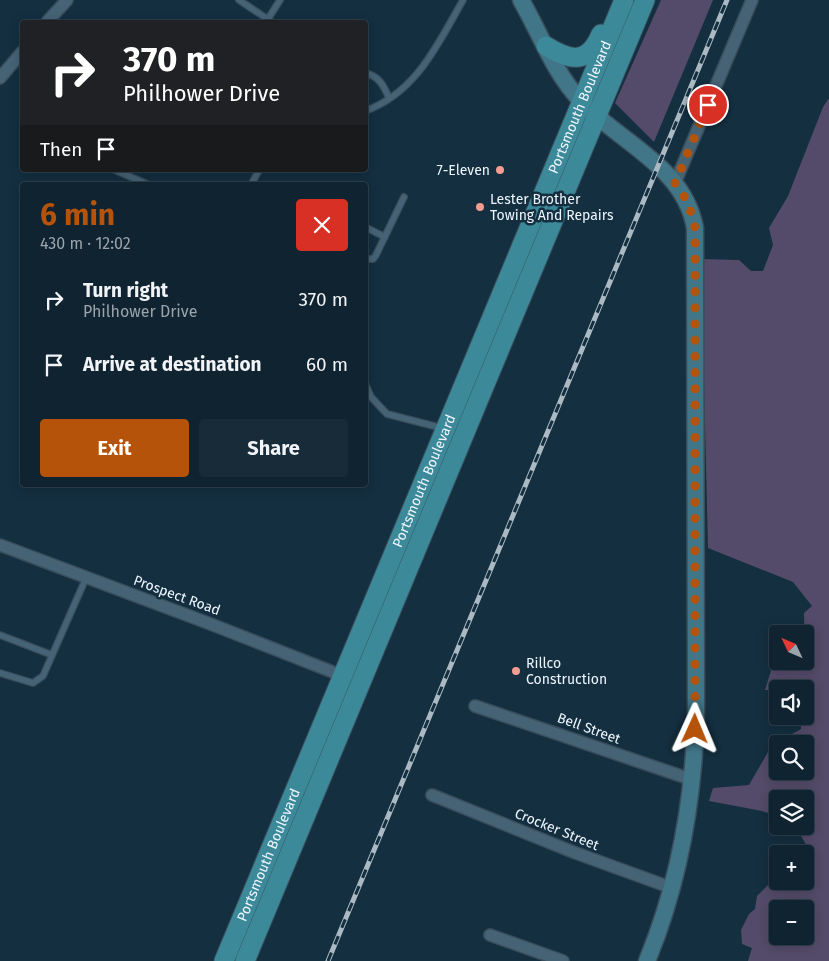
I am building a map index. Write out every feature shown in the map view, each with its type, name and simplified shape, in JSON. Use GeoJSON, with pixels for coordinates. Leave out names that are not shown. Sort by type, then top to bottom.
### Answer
{"type":"FeatureCollection","features":[{"type":"Feature","properties":{"kind":"main road"},"geometry":{"type":"LineString","coordinates":[[521,0],[561,75],[581,102],[658,165],[675,183],[688,202],[695,228],[696,712],[693,780],[688,819],[672,888],[647,961]]}},
{"type":"Feature","properties":{"kind":"main road"},"geometry":{"type":"LineString","coordinates":[[546,46],[569,58],[584,56],[596,45],[610,13],[619,0]]}},
{"type":"Feature","properties":{"kind":"main road","name":"Portsmouth Boulevard"},"geometry":{"type":"LineString","coordinates":[[224,961],[624,0]]}},
{"type":"Feature","properties":{"kind":"main road","name":"Portsmouth Boulevard"},"geometry":{"type":"LineString","coordinates":[[245,961],[645,0]]}},
{"type":"Feature","properties":{"kind":"street"},"geometry":{"type":"LineString","coordinates":[[50,20],[67,0]]}},
{"type":"Feature","properties":{"kind":"street"},"geometry":{"type":"LineString","coordinates":[[675,183],[752,0]]}},
{"type":"Feature","properties":{"kind":"street"},"geometry":{"type":"LineString","coordinates":[[0,78],[20,54]]}},
{"type":"Feature","properties":{"kind":"street"},"geometry":{"type":"LineString","coordinates":[[434,458],[452,464]]}},
{"type":"Feature","properties":{"kind":"street","name":"Prospect Road"},"geometry":{"type":"LineString","coordinates":[[0,545],[208,623],[341,679],[358,689]]}},
{"type":"Feature","properties":{"kind":"street","name":"Bell Street"},"geometry":{"type":"LineString","coordinates":[[475,706],[693,780]]}},
{"type":"Feature","properties":{"kind":"street","name":"Crocker Street"},"geometry":{"type":"LineString","coordinates":[[432,796],[573,852],[672,888]]}},
{"type":"Feature","properties":{"kind":"street"},"geometry":{"type":"LineString","coordinates":[[245,912],[263,918]]}},
{"type":"Feature","properties":{"kind":"street"},"geometry":{"type":"LineString","coordinates":[[490,935],[563,961]]}},
{"type":"Feature","properties":{"kind":"lane"},"geometry":{"type":"LineString","coordinates":[[239,0],[269,20]]}},
{"type":"Feature","properties":{"kind":"lane"},"geometry":{"type":"LineString","coordinates":[[270,20],[280,0]]}},
{"type":"Feature","properties":{"kind":"lane"},"geometry":{"type":"LineString","coordinates":[[368,109],[408,85],[421,71],[462,0]]}},
{"type":"Feature","properties":{"kind":"lane"},"geometry":{"type":"LineString","coordinates":[[368,74],[375,76],[384,87],[389,98]]}},
{"type":"Feature","properties":{"kind":"lane"},"geometry":{"type":"LineString","coordinates":[[120,172],[142,182]]}},
{"type":"Feature","properties":{"kind":"lane"},"geometry":{"type":"LineString","coordinates":[[368,259],[373,259],[376,255],[404,197]]}},
{"type":"Feature","properties":{"kind":"lane"},"geometry":{"type":"LineString","coordinates":[[368,228],[385,237]]}},
{"type":"Feature","properties":{"kind":"lane"},"geometry":{"type":"LineString","coordinates":[[368,390],[371,397],[387,414],[445,429]]}},
{"type":"Feature","properties":{"kind":"lane"},"geometry":{"type":"LineString","coordinates":[[0,673],[33,683],[43,676],[86,578]]}},
{"type":"Feature","properties":{"kind":"lane"},"geometry":{"type":"LineString","coordinates":[[0,635],[52,655]]}},
{"type":"Feature","properties":{"kind":"shaded area"},"geometry":{"type":"Polygon","coordinates":[[[661,0],[713,0],[654,142],[615,103],[661,0]]]}},
{"type":"Feature","properties":{"kind":"shaded area"},"geometry":{"type":"Polygon","coordinates":[[[829,98],[829,961],[748,961],[752,948],[742,944],[741,930],[749,914],[755,909],[757,896],[769,884],[769,890],[814,890],[814,845],[806,845],[800,835],[814,835],[814,790],[769,790],[769,813],[709,801],[713,788],[749,785],[769,750],[769,780],[814,780],[814,735],[790,735],[801,729],[801,725],[814,725],[814,680],[769,680],[769,690],[765,690],[771,670],[814,670],[814,625],[804,625],[804,613],[812,606],[793,582],[708,548],[701,259],[739,260],[751,271],[763,271],[773,245],[769,228],[788,196],[823,107],[829,98]]]}},
{"type":"Feature","properties":{"kind":"railway"},"geometry":{"type":"LineString","coordinates":[[328,961],[727,0]]}},
{"type":"Feature","properties":{"kind":"place","name":"7-Eleven"},"geometry":{"type":"Point","coordinates":[500,170]}},
{"type":"Feature","properties":{"kind":"place","name":"Lester Brother Towing And Repairs"},"geometry":{"type":"Point","coordinates":[480,207]}},
{"type":"Feature","properties":{"kind":"place","name":"Rillco Construction"},"geometry":{"type":"Point","coordinates":[516,671]}},
{"type":"Feature","properties":{"kind":"route"},"geometry":{"type":"LineString","coordinates":[[695,729],[695,228],[688,202],[675,183],[708,105]]}}]}
